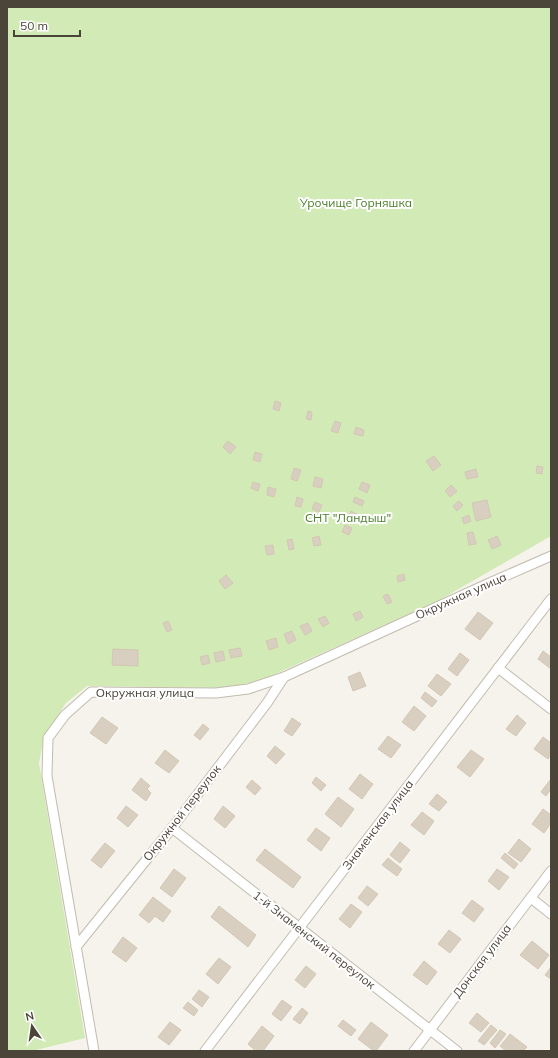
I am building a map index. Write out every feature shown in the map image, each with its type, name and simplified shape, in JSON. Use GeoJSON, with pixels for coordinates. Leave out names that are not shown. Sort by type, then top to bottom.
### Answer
{"type":"FeatureCollection","features":[{"type":"Feature","properties":{"kind":"street","name":"Окружная улица"},"geometry":{"type":"LineString","coordinates":[[94,1051],[47,776],[48,738],[65,715],[91,692],[216,693],[248,689],[284,677],[551,556]]}},
{"type":"Feature","properties":{"kind":"street","name":"Знаменская улица"},"geometry":{"type":"LineString","coordinates":[[206,1051],[551,599]]}},
{"type":"Feature","properties":{"kind":"street"},"geometry":{"type":"LineString","coordinates":[[498,668],[551,710]]}},
{"type":"Feature","properties":{"kind":"street","name":"Окружной переулок"},"geometry":{"type":"LineString","coordinates":[[76,946],[172,828],[262,709],[284,677]]}},
{"type":"Feature","properties":{"kind":"street","name":"1-й Знаменский переулок"},"geometry":{"type":"LineString","coordinates":[[172,828],[457,1051]]}},
{"type":"Feature","properties":{"kind":"street","name":"Донская улица"},"geometry":{"type":"LineString","coordinates":[[414,1051],[551,871]]}},
{"type":"Feature","properties":{"kind":"street"},"geometry":{"type":"LineString","coordinates":[[530,898],[551,914]]}},
{"type":"Feature","properties":{"kind":"green space","name":"Урочище Горняшка"},"geometry":{"type":"Polygon","coordinates":[[[7,7],[551,7],[551,536],[436,602],[264,679],[228,688],[87,686],[66,703],[44,737],[39,763],[85,1038],[32,1051],[7,1051],[7,7]]]}},
{"type":"Feature","properties":{"kind":"building"},"geometry":{"type":"Polygon","coordinates":[[[275,401],[281,403],[279,411],[273,409],[275,401]]]}},
{"type":"Feature","properties":{"kind":"building"},"geometry":{"type":"Polygon","coordinates":[[[308,411],[312,412],[311,420],[306,419],[308,411]]]}},
{"type":"Feature","properties":{"kind":"building"},"geometry":{"type":"Polygon","coordinates":[[[335,421],[341,423],[338,433],[331,431],[335,421]]]}},
{"type":"Feature","properties":{"kind":"building"},"geometry":{"type":"Polygon","coordinates":[[[356,427],[364,430],[363,436],[354,434],[356,427]]]}},
{"type":"Feature","properties":{"kind":"building"},"geometry":{"type":"Polygon","coordinates":[[[228,441],[236,447],[230,454],[223,447],[228,441]]]}},
{"type":"Feature","properties":{"kind":"building"},"geometry":{"type":"Polygon","coordinates":[[[255,452],[262,454],[260,462],[253,460],[255,452]]]}},
{"type":"Feature","properties":{"kind":"building"},"geometry":{"type":"Polygon","coordinates":[[[434,456],[441,465],[433,471],[426,461],[434,456]]]}},
{"type":"Feature","properties":{"kind":"building"},"geometry":{"type":"Polygon","coordinates":[[[537,466],[543,467],[542,474],[536,473],[537,466]]]}},
{"type":"Feature","properties":{"kind":"building"},"geometry":{"type":"Polygon","coordinates":[[[294,468],[301,470],[297,481],[291,479],[294,468]]]}},
{"type":"Feature","properties":{"kind":"building"},"geometry":{"type":"Polygon","coordinates":[[[476,469],[478,477],[467,479],[465,472],[476,469]]]}},
{"type":"Feature","properties":{"kind":"building"},"geometry":{"type":"Polygon","coordinates":[[[315,477],[323,479],[321,488],[313,486],[315,477]]]}},
{"type":"Feature","properties":{"kind":"building"},"geometry":{"type":"Polygon","coordinates":[[[253,482],[260,484],[258,491],[251,488],[253,482]]]}},
{"type":"Feature","properties":{"kind":"building"},"geometry":{"type":"Polygon","coordinates":[[[362,482],[370,485],[367,493],[359,489],[362,482]]]}},
{"type":"Feature","properties":{"kind":"building"},"geometry":{"type":"Polygon","coordinates":[[[451,485],[457,491],[450,497],[445,491],[451,485]]]}},
{"type":"Feature","properties":{"kind":"building"},"geometry":{"type":"Polygon","coordinates":[[[268,487],[276,489],[274,497],[267,495],[268,487]]]}},
{"type":"Feature","properties":{"kind":"building"},"geometry":{"type":"Polygon","coordinates":[[[297,497],[303,499],[301,507],[295,506],[297,497]]]}},
{"type":"Feature","properties":{"kind":"building"},"geometry":{"type":"Polygon","coordinates":[[[355,497],[364,501],[362,506],[353,502],[355,497]]]}},
{"type":"Feature","properties":{"kind":"building"},"geometry":{"type":"Polygon","coordinates":[[[487,500],[491,517],[476,521],[472,503],[487,500]]]}},
{"type":"Feature","properties":{"kind":"building"},"geometry":{"type":"Polygon","coordinates":[[[459,501],[463,505],[457,511],[453,506],[459,501]]]}},
{"type":"Feature","properties":{"kind":"building"},"geometry":{"type":"Polygon","coordinates":[[[315,502],[322,505],[319,512],[312,509],[315,502]]]}},
{"type":"Feature","properties":{"kind":"building"},"geometry":{"type":"Polygon","coordinates":[[[351,511],[358,515],[354,521],[348,518],[351,511]]]}},
{"type":"Feature","properties":{"kind":"building"},"geometry":{"type":"Polygon","coordinates":[[[469,515],[471,521],[464,524],[462,518],[469,515]]]}},
{"type":"Feature","properties":{"kind":"building"},"geometry":{"type":"Polygon","coordinates":[[[345,525],[352,528],[349,535],[342,532],[345,525]]]}},
{"type":"Feature","properties":{"kind":"building"},"geometry":{"type":"Polygon","coordinates":[[[473,532],[476,544],[469,545],[467,533],[473,532]]]}},
{"type":"Feature","properties":{"kind":"building"},"geometry":{"type":"Polygon","coordinates":[[[319,536],[321,545],[314,546],[312,538],[319,536]]]}},
{"type":"Feature","properties":{"kind":"building"},"geometry":{"type":"Polygon","coordinates":[[[497,536],[501,545],[492,549],[488,540],[497,536]]]}},
{"type":"Feature","properties":{"kind":"building"},"geometry":{"type":"Polygon","coordinates":[[[292,539],[294,549],[289,550],[287,540],[292,539]]]}},
{"type":"Feature","properties":{"kind":"building"},"geometry":{"type":"Polygon","coordinates":[[[273,545],[274,554],[267,555],[265,546],[273,545]]]}},
{"type":"Feature","properties":{"kind":"building"},"geometry":{"type":"Polygon","coordinates":[[[404,574],[405,580],[398,582],[397,576],[404,574]]]}},
{"type":"Feature","properties":{"kind":"building"},"geometry":{"type":"Polygon","coordinates":[[[226,575],[233,583],[225,589],[219,581],[226,575]]]}},
{"type":"Feature","properties":{"kind":"building"},"geometry":{"type":"Polygon","coordinates":[[[388,594],[392,602],[387,604],[383,596],[388,594]]]}},
{"type":"Feature","properties":{"kind":"building"},"geometry":{"type":"Polygon","coordinates":[[[360,611],[363,617],[356,621],[353,614],[360,611]]]}},
{"type":"Feature","properties":{"kind":"building"},"geometry":{"type":"Polygon","coordinates":[[[478,612],[493,623],[480,640],[465,629],[478,612]]]}},
{"type":"Feature","properties":{"kind":"building"},"geometry":{"type":"Polygon","coordinates":[[[325,616],[329,623],[323,627],[318,619],[325,616]]]}},
{"type":"Feature","properties":{"kind":"building"},"geometry":{"type":"Polygon","coordinates":[[[168,621],[172,630],[167,632],[163,623],[168,621]]]}},
{"type":"Feature","properties":{"kind":"building"},"geometry":{"type":"Polygon","coordinates":[[[308,623],[312,631],[305,635],[300,626],[308,623]]]}},
{"type":"Feature","properties":{"kind":"building"},"geometry":{"type":"Polygon","coordinates":[[[292,631],[296,640],[288,644],[284,634],[292,631]]]}},
{"type":"Feature","properties":{"kind":"building"},"geometry":{"type":"Polygon","coordinates":[[[276,638],[278,647],[269,650],[266,641],[276,638]]]}},
{"type":"Feature","properties":{"kind":"building"},"geometry":{"type":"Polygon","coordinates":[[[240,648],[242,656],[231,658],[229,650],[240,648]]]}},
{"type":"Feature","properties":{"kind":"building"},"geometry":{"type":"Polygon","coordinates":[[[113,649],[138,650],[138,666],[112,665],[113,649]]]}},
{"type":"Feature","properties":{"kind":"building"},"geometry":{"type":"Polygon","coordinates":[[[223,651],[225,660],[216,662],[214,653],[223,651]]]}},
{"type":"Feature","properties":{"kind":"building"},"geometry":{"type":"Polygon","coordinates":[[[543,651],[551,657],[551,669],[538,659],[543,651]]]}},
{"type":"Feature","properties":{"kind":"building"},"geometry":{"type":"Polygon","coordinates":[[[460,653],[469,660],[457,676],[448,669],[460,653]]]}},
{"type":"Feature","properties":{"kind":"building"},"geometry":{"type":"Polygon","coordinates":[[[208,655],[210,663],[202,665],[200,657],[208,655]]]}},
{"type":"Feature","properties":{"kind":"building"},"geometry":{"type":"Polygon","coordinates":[[[360,672],[366,686],[353,691],[348,677],[360,672]]]}},
{"type":"Feature","properties":{"kind":"building"},"geometry":{"type":"Polygon","coordinates":[[[437,674],[451,684],[441,696],[428,686],[437,674]]]}},
{"type":"Feature","properties":{"kind":"building"},"geometry":{"type":"Polygon","coordinates":[[[425,692],[437,701],[432,707],[421,698],[425,692]]]}},
{"type":"Feature","properties":{"kind":"building"},"geometry":{"type":"Polygon","coordinates":[[[414,706],[426,716],[414,731],[402,722],[414,706]]]}},
{"type":"Feature","properties":{"kind":"building"},"geometry":{"type":"Polygon","coordinates":[[[517,715],[526,723],[516,736],[506,729],[517,715]]]}},
{"type":"Feature","properties":{"kind":"building"},"geometry":{"type":"Polygon","coordinates":[[[102,717],[118,728],[106,744],[90,733],[102,717]]]}},
{"type":"Feature","properties":{"kind":"building"},"geometry":{"type":"Polygon","coordinates":[[[292,718],[301,724],[292,736],[284,731],[292,718]]]}},
{"type":"Feature","properties":{"kind":"building"},"geometry":{"type":"Polygon","coordinates":[[[203,724],[209,729],[200,740],[194,735],[203,724]]]}},
{"type":"Feature","properties":{"kind":"building"},"geometry":{"type":"Polygon","coordinates":[[[388,736],[401,745],[391,758],[378,749],[388,736]]]}},
{"type":"Feature","properties":{"kind":"building"},"geometry":{"type":"Polygon","coordinates":[[[543,737],[551,743],[551,755],[548,759],[534,749],[543,737]]]}},
{"type":"Feature","properties":{"kind":"building"},"geometry":{"type":"Polygon","coordinates":[[[275,746],[285,754],[276,764],[267,756],[275,746]]]}},
{"type":"Feature","properties":{"kind":"building"},"geometry":{"type":"Polygon","coordinates":[[[165,750],[179,761],[169,773],[155,763],[165,750]]]}},
{"type":"Feature","properties":{"kind":"building"},"geometry":{"type":"Polygon","coordinates":[[[471,750],[484,759],[470,777],[457,767],[471,750]]]}},
{"type":"Feature","properties":{"kind":"building"},"geometry":{"type":"Polygon","coordinates":[[[360,774],[373,784],[362,799],[349,789],[360,774]]]}},
{"type":"Feature","properties":{"kind":"building"},"geometry":{"type":"Polygon","coordinates":[[[316,777],[326,785],[321,791],[312,783],[316,777]]]}},
{"type":"Feature","properties":{"kind":"building"},"geometry":{"type":"Polygon","coordinates":[[[141,778],[150,786],[147,789],[151,793],[146,801],[132,790],[141,778]]]}},
{"type":"Feature","properties":{"kind":"building"},"geometry":{"type":"Polygon","coordinates":[[[252,780],[261,788],[255,795],[246,787],[252,780]]]}},
{"type":"Feature","properties":{"kind":"building"},"geometry":{"type":"Polygon","coordinates":[[[550,780],[551,789],[546,796],[541,792],[550,780]]]}},
{"type":"Feature","properties":{"kind":"building"},"geometry":{"type":"Polygon","coordinates":[[[437,794],[447,802],[439,811],[429,804],[437,794]]]}},
{"type":"Feature","properties":{"kind":"building"},"geometry":{"type":"Polygon","coordinates":[[[338,797],[354,809],[341,827],[325,814],[338,797]]]}},
{"type":"Feature","properties":{"kind":"building"},"geometry":{"type":"Polygon","coordinates":[[[126,806],[138,815],[128,827],[117,818],[126,806]]]}},
{"type":"Feature","properties":{"kind":"building"},"geometry":{"type":"Polygon","coordinates":[[[223,806],[235,816],[225,828],[214,819],[223,806]]]}},
{"type":"Feature","properties":{"kind":"building"},"geometry":{"type":"Polygon","coordinates":[[[543,809],[551,815],[551,823],[544,833],[532,824],[543,809]]]}},
{"type":"Feature","properties":{"kind":"building"},"geometry":{"type":"Polygon","coordinates":[[[422,812],[434,821],[424,835],[411,825],[422,812]]]}},
{"type":"Feature","properties":{"kind":"building"},"geometry":{"type":"Polygon","coordinates":[[[316,828],[330,838],[321,851],[307,840],[316,828]]]}},
{"type":"Feature","properties":{"kind":"building"},"geometry":{"type":"Polygon","coordinates":[[[519,839],[531,849],[521,862],[508,853],[519,839]]]}},
{"type":"Feature","properties":{"kind":"building"},"geometry":{"type":"Polygon","coordinates":[[[400,842],[410,850],[400,863],[390,855],[400,842]]]}},
{"type":"Feature","properties":{"kind":"building"},"geometry":{"type":"Polygon","coordinates":[[[105,843],[115,851],[101,868],[91,860],[105,843]]]}},
{"type":"Feature","properties":{"kind":"building"},"geometry":{"type":"Polygon","coordinates":[[[265,849],[301,877],[293,888],[256,860],[265,849]]]}},
{"type":"Feature","properties":{"kind":"building"},"geometry":{"type":"Polygon","coordinates":[[[505,853],[518,864],[514,869],[501,858],[505,853]]]}},
{"type":"Feature","properties":{"kind":"building"},"geometry":{"type":"Polygon","coordinates":[[[388,858],[402,869],[397,876],[382,865],[388,858]]]}},
{"type":"Feature","properties":{"kind":"building"},"geometry":{"type":"Polygon","coordinates":[[[174,869],[186,878],[172,897],[160,888],[174,869]]]}},
{"type":"Feature","properties":{"kind":"building"},"geometry":{"type":"Polygon","coordinates":[[[497,869],[509,877],[499,890],[488,881],[497,869]]]}},
{"type":"Feature","properties":{"kind":"building"},"geometry":{"type":"Polygon","coordinates":[[[367,886],[378,894],[368,906],[358,898],[367,886]]]}},
{"type":"Feature","properties":{"kind":"building"},"geometry":{"type":"Polygon","coordinates":[[[153,897],[171,911],[163,922],[155,916],[149,923],[139,915],[153,897]]]}},
{"type":"Feature","properties":{"kind":"building"},"geometry":{"type":"Polygon","coordinates":[[[472,900],[484,909],[474,922],[462,913],[472,900]]]}},
{"type":"Feature","properties":{"kind":"building"},"geometry":{"type":"Polygon","coordinates":[[[351,904],[362,912],[350,928],[339,919],[351,904]]]}},
{"type":"Feature","properties":{"kind":"building"},"geometry":{"type":"Polygon","coordinates":[[[219,906],[256,935],[248,947],[211,917],[219,906]]]}},
{"type":"Feature","properties":{"kind":"building"},"geometry":{"type":"Polygon","coordinates":[[[449,930],[461,939],[450,953],[438,944],[449,930]]]}},
{"type":"Feature","properties":{"kind":"building"},"geometry":{"type":"Polygon","coordinates":[[[123,937],[137,948],[126,962],[112,952],[123,937]]]}},
{"type":"Feature","properties":{"kind":"building"},"geometry":{"type":"Polygon","coordinates":[[[532,941],[549,955],[538,969],[520,955],[532,941]]]}},
{"type":"Feature","properties":{"kind":"building"},"geometry":{"type":"Polygon","coordinates":[[[219,958],[231,967],[218,984],[206,974],[219,958]]]}},
{"type":"Feature","properties":{"kind":"building"},"geometry":{"type":"Polygon","coordinates":[[[424,961],[437,972],[427,985],[413,975],[424,961]]]}},
{"type":"Feature","properties":{"kind":"building"},"geometry":{"type":"Polygon","coordinates":[[[306,966],[316,974],[305,988],[295,980],[306,966]]]}},
{"type":"Feature","properties":{"kind":"building"},"geometry":{"type":"Polygon","coordinates":[[[551,967],[551,979],[545,975],[551,967]]]}},
{"type":"Feature","properties":{"kind":"building"},"geometry":{"type":"Polygon","coordinates":[[[199,990],[209,997],[202,1007],[192,999],[199,990]]]}},
{"type":"Feature","properties":{"kind":"building"},"geometry":{"type":"Polygon","coordinates":[[[282,1000],[292,1007],[281,1021],[272,1014],[282,1000]]]}},
{"type":"Feature","properties":{"kind":"building"},"geometry":{"type":"Polygon","coordinates":[[[188,1002],[198,1010],[194,1016],[183,1008],[188,1002]]]}},
{"type":"Feature","properties":{"kind":"building"},"geometry":{"type":"Polygon","coordinates":[[[302,1008],[308,1013],[300,1024],[293,1019],[302,1008]]]}},
{"type":"Feature","properties":{"kind":"building"},"geometry":{"type":"Polygon","coordinates":[[[477,1013],[489,1023],[481,1032],[469,1023],[477,1013]]]}},
{"type":"Feature","properties":{"kind":"building"},"geometry":{"type":"Polygon","coordinates":[[[343,1020],[356,1030],[351,1036],[338,1026],[343,1020]]]}},
{"type":"Feature","properties":{"kind":"building"},"geometry":{"type":"Polygon","coordinates":[[[170,1022],[181,1030],[169,1045],[158,1037],[170,1022]]]}},
{"type":"Feature","properties":{"kind":"building"},"geometry":{"type":"Polygon","coordinates":[[[371,1022],[388,1035],[376,1051],[358,1039],[371,1022]]]}},
{"type":"Feature","properties":{"kind":"building"},"geometry":{"type":"Polygon","coordinates":[[[491,1025],[497,1030],[484,1045],[478,1041],[491,1025]]]}},
{"type":"Feature","properties":{"kind":"building"},"geometry":{"type":"Polygon","coordinates":[[[262,1026],[274,1036],[263,1051],[256,1051],[248,1044],[262,1026]]]}},
{"type":"Feature","properties":{"kind":"building"},"geometry":{"type":"Polygon","coordinates":[[[500,1030],[506,1034],[495,1048],[490,1043],[500,1030]]]}},
{"type":"Feature","properties":{"kind":"building"},"geometry":{"type":"Polygon","coordinates":[[[510,1034],[527,1047],[523,1051],[506,1051],[500,1046],[510,1034]]]}},
{"type":"Feature","properties":{"kind":"park label","name":"СНТ \"Ландыш\""},"geometry":{"type":"Point","coordinates":[348,518]}}]}
